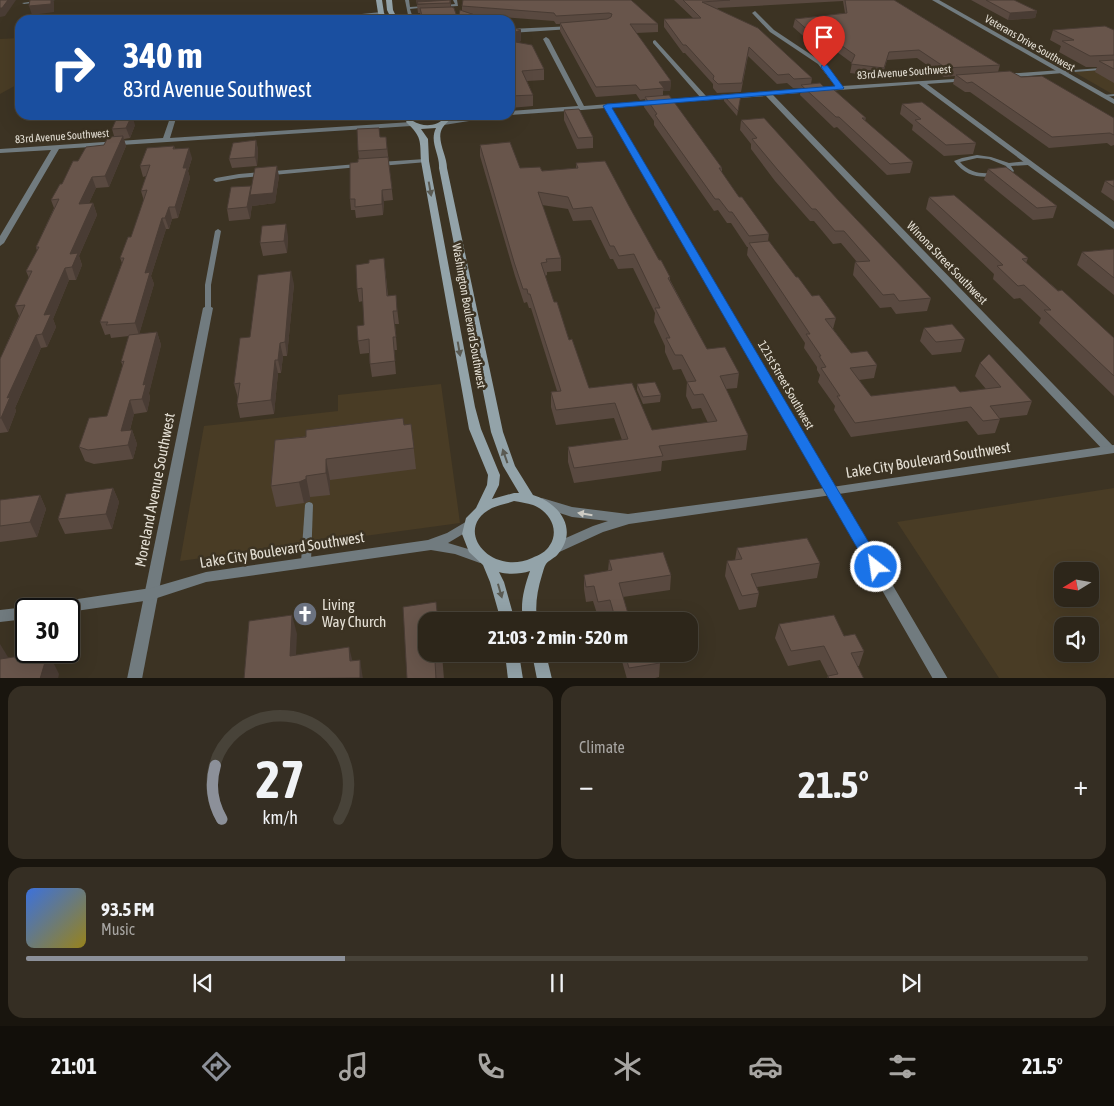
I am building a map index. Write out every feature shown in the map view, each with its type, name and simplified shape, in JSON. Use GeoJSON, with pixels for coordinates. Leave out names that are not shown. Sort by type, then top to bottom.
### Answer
{"type":"FeatureCollection","features":[{"type":"Feature","properties":{"kind":"main road"},"geometry":{"type":"LineString","coordinates":[[379,0],[381,13]]}},
{"type":"Feature","properties":{"kind":"main road"},"geometry":{"type":"LineString","coordinates":[[389,0],[393,15]]}},
{"type":"Feature","properties":{"kind":"main road","name":"Washington Boulevard Southwest"},"geometry":{"type":"LineString","coordinates":[[413,120],[424,139],[425,160],[475,429],[492,466],[494,475],[493,485],[482,508]]}},
{"type":"Feature","properties":{"kind":"main road"},"geometry":{"type":"LineString","coordinates":[[414,120],[430,128],[442,124]]}},
{"type":"Feature","properties":{"kind":"main road","name":"Washington Boulevard Southwest"},"geometry":{"type":"LineString","coordinates":[[446,120],[435,134],[436,143],[443,154],[442,168],[497,432],[509,466],[528,498]]}},
{"type":"Feature","properties":{"kind":"main road"},"geometry":{"type":"LineString","coordinates":[[484,560],[509,568],[525,567],[540,562],[560,542],[562,531],[559,520],[552,510],[542,503],[528,498],[514,497],[500,500],[482,508],[469,524],[468,536],[471,548],[484,560],[497,582],[505,612]]}},
{"type":"Feature","properties":{"kind":"main road"},"geometry":{"type":"LineString","coordinates":[[528,612],[529,596],[540,562]]}},
{"type":"Feature","properties":{"kind":"main road"},"geometry":{"type":"LineString","coordinates":[[513,662],[516,678]]}},
{"type":"Feature","properties":{"kind":"main road"},"geometry":{"type":"LineString","coordinates":[[541,662],[546,678]]}},
{"type":"Feature","properties":{"kind":"street","name":"Veterans Drive Southwest"},"geometry":{"type":"LineString","coordinates":[[935,0],[1114,102]]}},
{"type":"Feature","properties":{"kind":"street"},"geometry":{"type":"LineString","coordinates":[[755,13],[772,31],[820,63],[840,88]]}},
{"type":"Feature","properties":{"kind":"street"},"geometry":{"type":"LineString","coordinates":[[515,31],[577,26]]}},
{"type":"Feature","properties":{"kind":"street"},"geometry":{"type":"LineString","coordinates":[[546,38],[582,108]]}},
{"type":"Feature","properties":{"kind":"street"},"geometry":{"type":"LineString","coordinates":[[656,42],[704,98]]}},
{"type":"Feature","properties":{"kind":"street"},"geometry":{"type":"LineString","coordinates":[[996,76],[1061,72]]}},
{"type":"Feature","properties":{"kind":"street","name":"83rd Avenue Southwest"},"geometry":{"type":"LineString","coordinates":[[515,113],[978,78]]}},
{"type":"Feature","properties":{"kind":"street"},"geometry":{"type":"LineString","coordinates":[[920,82],[1114,226]]}},
{"type":"Feature","properties":{"kind":"street","name":"Winona Street Southwest"},"geometry":{"type":"LineString","coordinates":[[767,94],[1112,449]]}},
{"type":"Feature","properties":{"kind":"street","name":"121st Street Southwest"},"geometry":{"type":"LineString","coordinates":[[607,106],[941,678]]}},
{"type":"Feature","properties":{"kind":"street"},"geometry":{"type":"LineString","coordinates":[[166,140],[172,120]]}},
{"type":"Feature","properties":{"kind":"street","name":"83rd Avenue Southwest"},"geometry":{"type":"LineString","coordinates":[[0,151],[365,126],[405,120]]}},
{"type":"Feature","properties":{"kind":"street"},"geometry":{"type":"LineString","coordinates":[[442,124],[465,120]]}},
{"type":"Feature","properties":{"kind":"street"},"geometry":{"type":"LineString","coordinates":[[0,243],[56,148]]}},
{"type":"Feature","properties":{"kind":"street","name":"Moreland Avenue Southwest"},"geometry":{"type":"LineString","coordinates":[[134,678],[208,308]]}},
{"type":"Feature","properties":{"kind":"street","name":"Lake City Boulevard Southwest"},"geometry":{"type":"LineString","coordinates":[[555,549],[598,529],[628,519],[1112,449]]}},
{"type":"Feature","properties":{"kind":"street","name":"Lake City Boulevard Southwest"},"geometry":{"type":"LineString","coordinates":[[542,503],[572,512],[628,519]]}},
{"type":"Feature","properties":{"kind":"street","name":"Lake City Boulevard Southwest"},"geometry":{"type":"LineString","coordinates":[[80,605],[151,594],[206,577],[430,545],[452,536],[469,524]]}},
{"type":"Feature","properties":{"kind":"street","name":"Lake City Boulevard Southwest"},"geometry":{"type":"LineString","coordinates":[[430,545],[456,549],[484,560]]}},
{"type":"Feature","properties":{"kind":"street"},"geometry":{"type":"LineString","coordinates":[[0,616],[15,614]]}},
{"type":"Feature","properties":{"kind":"lane"},"geometry":{"type":"LineString","coordinates":[[24,3],[53,0]]}},
{"type":"Feature","properties":{"kind":"lane"},"geometry":{"type":"LineString","coordinates":[[407,0],[410,15]]}},
{"type":"Feature","properties":{"kind":"lane"},"geometry":{"type":"LineString","coordinates":[[438,6],[457,5],[455,0]]}},
{"type":"Feature","properties":{"kind":"lane"},"geometry":{"type":"LineString","coordinates":[[409,8],[428,7]]}},
{"type":"Feature","properties":{"kind":"lane"},"geometry":{"type":"LineString","coordinates":[[362,15],[381,13]]}},
{"type":"Feature","properties":{"kind":"lane"},"geometry":{"type":"LineString","coordinates":[[424,15],[438,14]]}},
{"type":"Feature","properties":{"kind":"lane"},"geometry":{"type":"LineString","coordinates":[[1061,72],[1114,68]]}},
{"type":"Feature","properties":{"kind":"lane"},"geometry":{"type":"LineString","coordinates":[[1103,96],[1114,95]]}},
{"type":"Feature","properties":{"kind":"lane"},"geometry":{"type":"LineString","coordinates":[[1008,165],[1011,171],[980,176],[971,173],[956,161],[980,156],[996,158],[1008,165],[1028,163]]}},
{"type":"Feature","properties":{"kind":"lane"},"geometry":{"type":"LineString","coordinates":[[376,164],[425,160]]}},
{"type":"Feature","properties":{"kind":"lane"},"geometry":{"type":"LineString","coordinates":[[216,180],[239,176],[367,165]]}},
{"type":"Feature","properties":{"kind":"lane"},"geometry":{"type":"LineString","coordinates":[[208,308],[208,285],[218,231]]}},
{"type":"Feature","properties":{"kind":"lane"},"geometry":{"type":"LineString","coordinates":[[306,562],[309,505]]}},
{"type":"Feature","properties":{"kind":"shaded area"},"geometry":{"type":"Polygon","coordinates":[[[15,38],[15,86],[0,94],[0,39],[15,38]]]}},
{"type":"Feature","properties":{"kind":"shaded area"},"geometry":{"type":"Polygon","coordinates":[[[1114,69],[1114,95],[1074,72],[1114,69]]]}},
{"type":"Feature","properties":{"kind":"shaded area"},"geometry":{"type":"Polygon","coordinates":[[[441,384],[460,523],[180,561],[204,426],[338,411],[338,395],[441,384]]]}},
{"type":"Feature","properties":{"kind":"shaded area"},"geometry":{"type":"Polygon","coordinates":[[[1114,488],[1114,678],[999,678],[897,522],[1114,488]]]}},
{"type":"Feature","properties":{"kind":"building"},"geometry":{"type":"Polygon","coordinates":[[[0,0],[8,0],[2,8],[0,8],[0,0]]]}},
{"type":"Feature","properties":{"kind":"building"},"geometry":{"type":"Polygon","coordinates":[[[30,0],[51,0],[51,4],[29,6],[30,0]]]}},
{"type":"Feature","properties":{"kind":"building"},"geometry":{"type":"Polygon","coordinates":[[[450,0],[450,3],[418,4],[417,2],[450,0]]]}},
{"type":"Feature","properties":{"kind":"building"},"geometry":{"type":"Polygon","coordinates":[[[463,0],[631,0],[658,24],[630,24],[671,81],[659,82],[664,88],[640,90],[636,85],[596,87],[560,23],[607,19],[612,14],[556,16],[554,13],[462,6],[463,0]]]}},
{"type":"Feature","properties":{"kind":"building"},"geometry":{"type":"Polygon","coordinates":[[[683,0],[730,0],[702,2],[758,28],[812,78],[794,79],[789,74],[778,75],[749,47],[742,83],[718,84],[713,79],[714,76],[686,45],[683,45],[664,19],[701,18],[683,0]]]}},
{"type":"Feature","properties":{"kind":"building"},"geometry":{"type":"Polygon","coordinates":[[[845,0],[894,0],[1000,65],[946,68],[919,50],[889,52],[884,68],[851,64],[855,55],[835,41],[830,42],[811,33],[795,19],[847,13],[845,0]]]}},
{"type":"Feature","properties":{"kind":"building"},"geometry":{"type":"Polygon","coordinates":[[[986,0],[1014,0],[1037,11],[1010,13],[986,0]]]}},
{"type":"Feature","properties":{"kind":"building"},"geometry":{"type":"Polygon","coordinates":[[[452,7],[456,15],[422,15],[420,8],[452,7]]]}},
{"type":"Feature","properties":{"kind":"building"},"geometry":{"type":"Polygon","coordinates":[[[460,10],[475,15],[459,15],[460,10]]]}},
{"type":"Feature","properties":{"kind":"building"},"geometry":{"type":"Polygon","coordinates":[[[1105,26],[1114,30],[1114,55],[1090,56],[1062,41],[1074,40],[1053,30],[1105,26]]]}},
{"type":"Feature","properties":{"kind":"building"},"geometry":{"type":"Polygon","coordinates":[[[515,42],[532,45],[544,69],[522,71],[533,95],[515,96],[515,42]]]}},
{"type":"Feature","properties":{"kind":"building"},"geometry":{"type":"Polygon","coordinates":[[[1114,60],[1114,69],[1099,61],[1114,60]]]}},
{"type":"Feature","properties":{"kind":"building"},"geometry":{"type":"Polygon","coordinates":[[[1010,71],[1021,77],[1042,76],[1114,118],[1114,135],[1110,133],[1052,137],[972,82],[967,83],[956,75],[1010,71]]]}},
{"type":"Feature","properties":{"kind":"building"},"geometry":{"type":"Polygon","coordinates":[[[820,83],[827,90],[833,89],[866,118],[862,118],[913,162],[890,164],[801,85],[820,83]]]}},
{"type":"Feature","properties":{"kind":"building"},"geometry":{"type":"Polygon","coordinates":[[[669,95],[722,168],[719,168],[739,197],[742,197],[769,234],[749,236],[732,212],[729,212],[719,199],[715,199],[655,115],[657,114],[645,97],[669,95]]]}},
{"type":"Feature","properties":{"kind":"building"},"geometry":{"type":"Polygon","coordinates":[[[741,95],[738,111],[724,96],[741,95]]]}},
{"type":"Feature","properties":{"kind":"building"},"geometry":{"type":"Polygon","coordinates":[[[922,102],[976,143],[946,145],[915,120],[921,119],[902,104],[922,102]]]}},
{"type":"Feature","properties":{"kind":"building"},"geometry":{"type":"Polygon","coordinates":[[[579,109],[593,137],[578,138],[564,110],[579,109]]]}},
{"type":"Feature","properties":{"kind":"building"},"geometry":{"type":"Polygon","coordinates":[[[764,118],[931,298],[899,301],[894,294],[883,295],[855,262],[870,261],[844,231],[835,231],[816,209],[812,209],[752,139],[757,138],[741,120],[764,118]]]}},
{"type":"Feature","properties":{"kind":"building"},"geometry":{"type":"Polygon","coordinates":[[[116,120],[130,120],[126,128],[112,129],[116,120]]]}},
{"type":"Feature","properties":{"kind":"building"},"geometry":{"type":"Polygon","coordinates":[[[379,128],[380,137],[386,137],[387,149],[358,151],[357,129],[379,128]]]}},
{"type":"Feature","properties":{"kind":"building"},"geometry":{"type":"Polygon","coordinates":[[[123,136],[105,176],[92,177],[79,204],[93,203],[70,254],[78,253],[72,267],[65,268],[44,315],[51,314],[42,334],[36,335],[7,398],[10,397],[0,418],[0,359],[25,305],[15,306],[32,271],[26,271],[39,247],[36,247],[59,199],[51,200],[60,184],[62,184],[73,161],[78,161],[86,147],[104,145],[108,137],[123,136]]]}},
{"type":"Feature","properties":{"kind":"building"},"geometry":{"type":"Polygon","coordinates":[[[256,140],[255,157],[229,159],[233,143],[256,140]]]}},
{"type":"Feature","properties":{"kind":"building"},"geometry":{"type":"Polygon","coordinates":[[[510,142],[520,168],[540,167],[542,171],[578,168],[576,163],[605,161],[659,260],[661,260],[670,277],[668,278],[707,349],[725,347],[739,373],[720,376],[748,435],[659,446],[663,456],[574,468],[568,447],[628,439],[615,403],[556,410],[551,392],[561,391],[530,294],[528,294],[527,289],[523,289],[514,262],[480,145],[510,142]],[[538,192],[561,258],[546,259],[547,262],[541,263],[554,302],[557,302],[569,340],[572,339],[589,388],[632,383],[652,430],[717,421],[703,394],[694,395],[687,382],[696,381],[682,355],[675,355],[666,338],[670,338],[655,308],[660,308],[634,254],[619,256],[614,246],[610,246],[592,207],[573,209],[568,197],[538,192]]]}},
{"type":"Feature","properties":{"kind":"building"},"geometry":{"type":"Polygon","coordinates":[[[174,146],[173,149],[189,148],[183,168],[187,168],[175,207],[169,207],[165,218],[162,218],[145,273],[150,272],[135,323],[106,325],[108,322],[100,322],[124,258],[120,258],[128,237],[131,237],[147,190],[141,191],[150,165],[140,166],[147,148],[174,146]]]}},
{"type":"Feature","properties":{"kind":"building"},"geometry":{"type":"Polygon","coordinates":[[[388,157],[392,189],[382,190],[382,204],[355,207],[355,199],[350,199],[350,163],[358,162],[358,159],[388,157]]]}},
{"type":"Feature","properties":{"kind":"building"},"geometry":{"type":"Polygon","coordinates":[[[277,166],[273,193],[250,195],[255,168],[277,166]]]}},
{"type":"Feature","properties":{"kind":"building"},"geometry":{"type":"Polygon","coordinates":[[[1006,167],[1057,206],[1037,208],[988,169],[1006,167]]]}},
{"type":"Feature","properties":{"kind":"building"},"geometry":{"type":"Polygon","coordinates":[[[1114,180],[1114,187],[1105,181],[1114,180]]]}},
{"type":"Feature","properties":{"kind":"building"},"geometry":{"type":"Polygon","coordinates":[[[251,186],[247,207],[227,209],[231,187],[251,186]]]}},
{"type":"Feature","properties":{"kind":"building"},"geometry":{"type":"Polygon","coordinates":[[[954,195],[1028,258],[1022,259],[1058,291],[1062,290],[1114,338],[1114,376],[1044,310],[1051,310],[1024,285],[1018,286],[997,266],[1003,265],[929,197],[954,195]]]}},
{"type":"Feature","properties":{"kind":"building"},"geometry":{"type":"Polygon","coordinates":[[[286,224],[284,241],[260,243],[262,226],[286,224]]]}},
{"type":"Feature","properties":{"kind":"building"},"geometry":{"type":"Polygon","coordinates":[[[769,241],[812,296],[819,295],[836,318],[825,319],[851,353],[867,351],[877,365],[850,368],[871,396],[955,386],[960,392],[1001,387],[980,363],[989,354],[1032,401],[990,406],[1000,419],[983,421],[971,407],[855,423],[821,368],[826,367],[806,334],[810,334],[749,243],[769,241]]]}},
{"type":"Feature","properties":{"kind":"building"},"geometry":{"type":"Polygon","coordinates":[[[1114,249],[1114,278],[1082,252],[1114,249]]]}},
{"type":"Feature","properties":{"kind":"building"},"geometry":{"type":"Polygon","coordinates":[[[384,258],[387,296],[396,295],[397,311],[393,311],[396,337],[393,337],[395,361],[370,364],[369,339],[358,341],[357,326],[364,325],[362,288],[357,289],[356,265],[369,263],[369,260],[384,258]]]}},
{"type":"Feature","properties":{"kind":"building"},"geometry":{"type":"Polygon","coordinates":[[[291,271],[285,342],[280,343],[278,360],[275,360],[271,400],[237,404],[240,383],[234,384],[240,338],[250,337],[258,275],[291,271]]]}},
{"type":"Feature","properties":{"kind":"building"},"geometry":{"type":"Polygon","coordinates":[[[952,324],[965,339],[936,342],[924,328],[952,324]]]}},
{"type":"Feature","properties":{"kind":"building"},"geometry":{"type":"Polygon","coordinates":[[[157,332],[143,385],[146,384],[142,399],[130,400],[121,431],[132,430],[128,445],[88,450],[79,447],[89,418],[107,416],[124,361],[121,362],[129,335],[157,332]]]}},
{"type":"Feature","properties":{"kind":"building"},"geometry":{"type":"Polygon","coordinates":[[[655,382],[661,395],[643,397],[637,384],[655,382]]]}},
{"type":"Feature","properties":{"kind":"building"},"geometry":{"type":"Polygon","coordinates":[[[403,418],[404,425],[411,424],[414,448],[326,459],[326,473],[306,476],[306,479],[299,482],[271,486],[275,440],[306,437],[306,430],[403,418]]]}},
{"type":"Feature","properties":{"kind":"building"},"geometry":{"type":"Polygon","coordinates":[[[113,488],[106,514],[58,519],[66,494],[113,488]]]}},
{"type":"Feature","properties":{"kind":"building"},"geometry":{"type":"Polygon","coordinates":[[[40,495],[30,522],[0,526],[0,500],[40,495]]]}},
{"type":"Feature","properties":{"kind":"building"},"geometry":{"type":"Polygon","coordinates":[[[807,538],[820,563],[751,574],[759,593],[742,596],[727,561],[742,559],[737,548],[807,538]]]}},
{"type":"Feature","properties":{"kind":"building"},"geometry":{"type":"Polygon","coordinates":[[[663,552],[671,575],[619,583],[628,612],[613,612],[610,600],[598,602],[594,586],[586,587],[584,575],[612,570],[609,560],[663,552]]]}},
{"type":"Feature","properties":{"kind":"building"},"geometry":{"type":"Polygon","coordinates":[[[436,602],[437,612],[418,612],[418,662],[435,662],[436,678],[407,678],[403,607],[436,602]]]}},
{"type":"Feature","properties":{"kind":"building"},"geometry":{"type":"Polygon","coordinates":[[[292,615],[290,656],[349,647],[350,661],[360,660],[360,678],[244,678],[249,621],[292,615]]]}},
{"type":"Feature","properties":{"kind":"building"},"geometry":{"type":"Polygon","coordinates":[[[834,615],[844,636],[855,634],[864,651],[851,653],[864,678],[829,678],[828,676],[838,674],[824,646],[791,651],[779,624],[834,615]]]}},
{"type":"Feature","properties":{"kind":"building"},"geometry":{"type":"Polygon","coordinates":[[[15,657],[15,663],[45,663],[40,678],[0,678],[0,659],[15,657]]]}},
{"type":"Feature","properties":{"kind":"building"},"geometry":{"type":"Polygon","coordinates":[[[627,662],[660,663],[629,668],[627,662]]]}},
{"type":"Feature","properties":{"kind":"place","name":"Living Way Church"},"geometry":{"type":"Point","coordinates":[305,614]}},
{"type":"Feature","properties":{"kind":"route"},"geometry":{"type":"LineString","coordinates":[[824,67],[840,88],[607,106],[876,567]]}}]}
